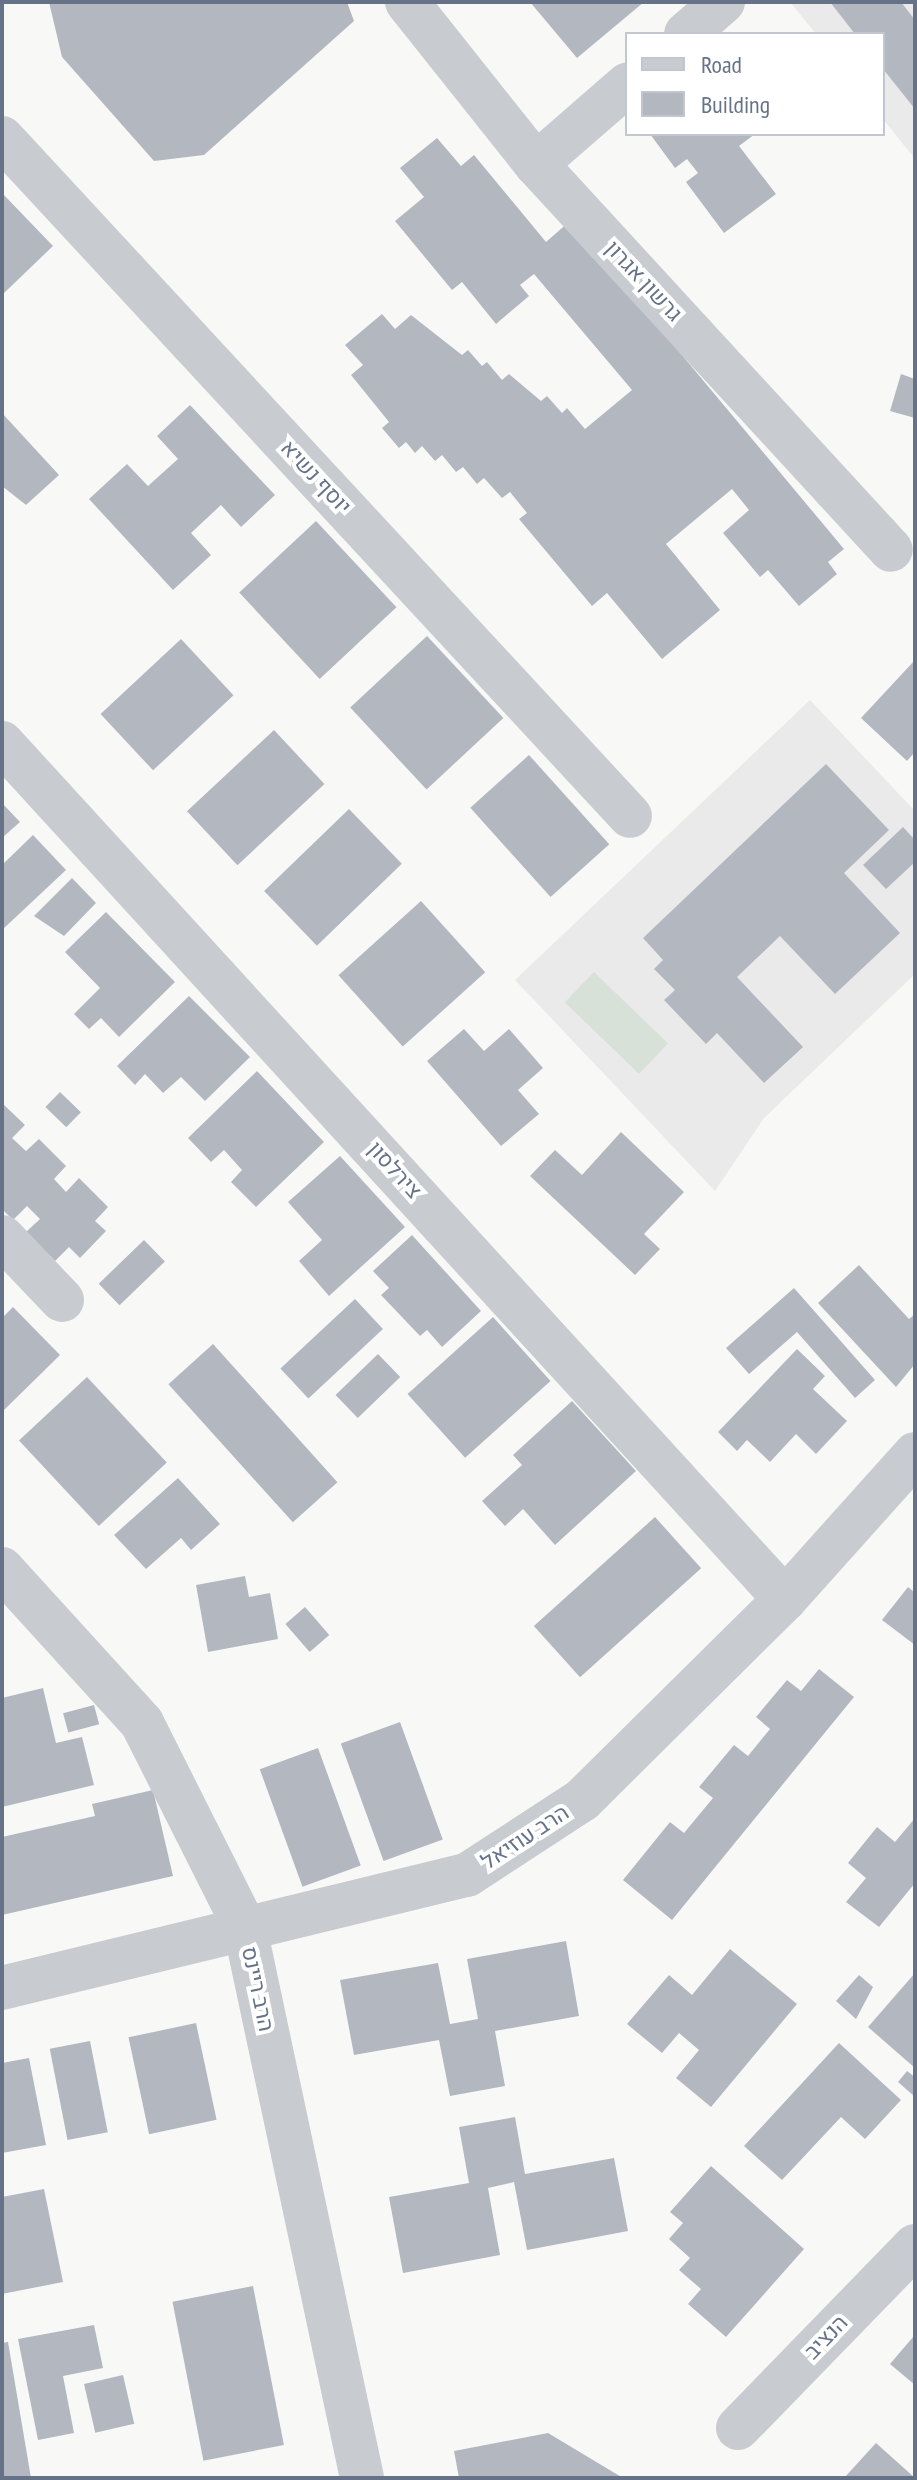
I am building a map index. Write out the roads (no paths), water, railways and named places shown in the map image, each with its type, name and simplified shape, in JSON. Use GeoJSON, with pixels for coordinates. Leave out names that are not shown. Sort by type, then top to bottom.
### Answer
{"type":"FeatureCollection","features":[{"type":"Feature","properties":{"kind":"street","name":"גרשון אגרון"},"geometry":{"type":"LineString","coordinates":[[407,2],[536,164],[891,550]]}},
{"type":"Feature","properties":{"kind":"street"},"geometry":{"type":"LineString","coordinates":[[688,32],[723,2]]}},
{"type":"Feature","properties":{"kind":"street"},"geometry":{"type":"LineString","coordinates":[[536,164],[625,87]]}},
{"type":"Feature","properties":{"kind":"street","name":"יוסף נשיא"},"geometry":{"type":"LineString","coordinates":[[2,138],[630,816]]}},
{"type":"Feature","properties":{"kind":"street","name":"צירלסון"},"geometry":{"type":"LineString","coordinates":[[2,743],[785,1599]]}},
{"type":"Feature","properties":{"kind":"street"},"geometry":{"type":"LineString","coordinates":[[2,1237],[62,1300]]}},
{"type":"Feature","properties":{"kind":"street","name":"הרב עוזיאל"},"geometry":{"type":"LineString","coordinates":[[2,1988],[467,1875],[582,1800],[785,1599],[915,1454]]}},
{"type":"Feature","properties":{"kind":"street","name":"הרב ריינס"},"geometry":{"type":"LineString","coordinates":[[2,1569],[142,1723],[245,1928],[362,2478]]}},
{"type":"Feature","properties":{"kind":"street","name":"הנציב"},"geometry":{"type":"LineString","coordinates":[[738,2428],[915,2246]]}}]}
